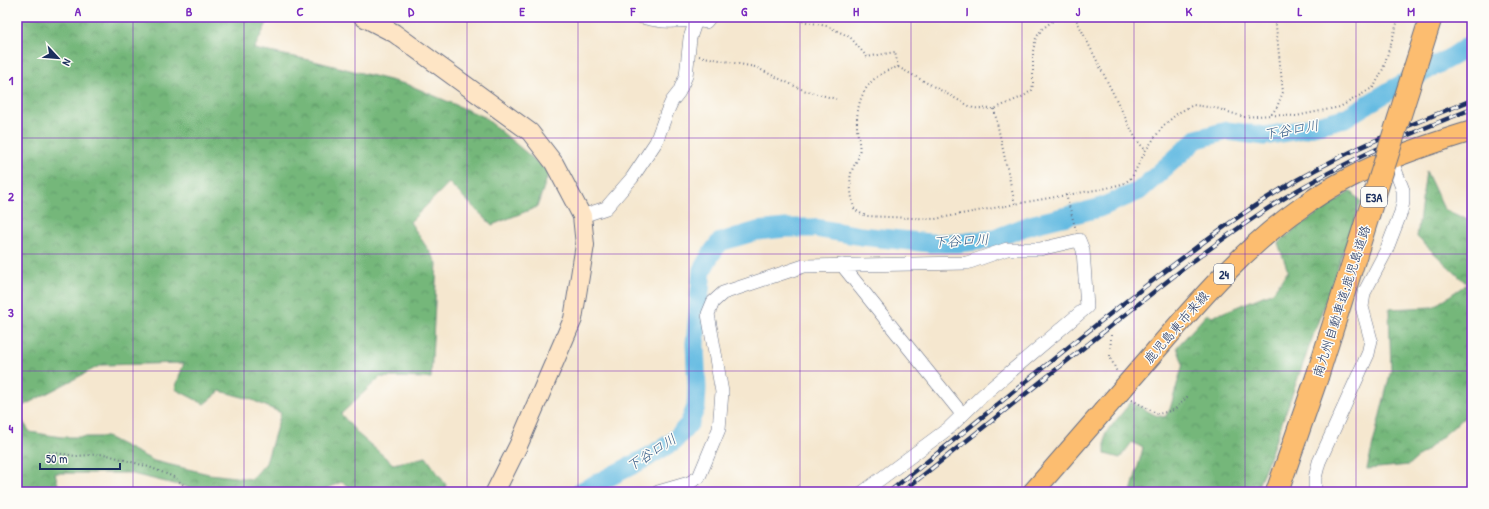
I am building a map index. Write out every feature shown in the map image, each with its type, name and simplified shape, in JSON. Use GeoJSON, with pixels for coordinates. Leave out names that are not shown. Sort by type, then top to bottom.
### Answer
{"type":"FeatureCollection","features":[{"type":"Feature","properties":{"kind":"highway","name":"南九州自動車道;鹿児島道路"},"geometry":{"type":"LineString","coordinates":[[1277,492],[1317,377],[1432,17]]}},
{"type":"Feature","properties":{"kind":"main road","name":"鹿児島東市来線"},"geometry":{"type":"LineString","coordinates":[[1033,492],[1201,299],[1238,260],[1265,235],[1302,206],[1365,170],[1429,144],[1472,131]]}},
{"type":"Feature","properties":{"kind":"street"},"geometry":{"type":"LineString","coordinates":[[362,17],[394,33],[530,132],[554,163],[582,216],[585,245],[573,319],[518,446],[495,492]]}},
{"type":"Feature","properties":{"kind":"street"},"geometry":{"type":"LineString","coordinates":[[642,17],[657,21],[673,22],[696,20],[706,22],[710,17]]}},
{"type":"Feature","properties":{"kind":"street"},"geometry":{"type":"LineString","coordinates":[[582,216],[606,208],[632,178],[656,142],[667,112],[672,101],[679,92],[686,76],[690,38],[696,20]]}},
{"type":"Feature","properties":{"kind":"street"},"geometry":{"type":"LineString","coordinates":[[1315,492],[1315,478],[1319,462],[1368,354],[1371,340],[1362,307],[1364,293],[1386,251],[1401,212],[1403,190],[1391,159]]}},
{"type":"Feature","properties":{"kind":"street"},"geometry":{"type":"LineString","coordinates":[[658,492],[689,483],[699,477],[719,429],[722,392],[708,314],[713,302],[723,293],[804,266],[967,263],[1007,249],[1040,250],[1079,240],[1083,250],[1087,307],[983,395],[949,428],[863,492]]}},
{"type":"Feature","properties":{"kind":"street"},"geometry":{"type":"LineString","coordinates":[[842,265],[962,414]]}},
{"type":"Feature","properties":{"kind":"path"},"geometry":{"type":"LineString","coordinates":[[791,17],[797,20],[827,26],[850,37],[867,57],[895,52],[898,67]]}},
{"type":"Feature","properties":{"kind":"path"},"geometry":{"type":"LineString","coordinates":[[1058,17],[1042,29],[1036,38],[1033,51],[1032,90],[1024,96],[994,109],[973,108],[898,67],[877,76],[868,84],[860,99],[857,115],[859,154],[850,175],[854,207],[859,213],[866,216],[935,219],[1107,188],[1124,183],[1132,177],[1146,150],[1163,126],[1178,113],[1193,105],[1216,108],[1244,117],[1271,115],[1296,116],[1340,107],[1374,87],[1383,69],[1399,17]]}},
{"type":"Feature","properties":{"kind":"path"},"geometry":{"type":"LineString","coordinates":[[1075,17],[1136,139],[1146,150]]}},
{"type":"Feature","properties":{"kind":"path"},"geometry":{"type":"LineString","coordinates":[[1271,115],[1277,107],[1283,92],[1275,17]]}},
{"type":"Feature","properties":{"kind":"path"},"geometry":{"type":"LineString","coordinates":[[689,54],[755,67],[803,90],[836,99]]}},
{"type":"Feature","properties":{"kind":"path"},"geometry":{"type":"LineString","coordinates":[[994,109],[1015,204]]}},
{"type":"Feature","properties":{"kind":"path"},"geometry":{"type":"LineString","coordinates":[[1066,195],[1079,240]]}},
{"type":"Feature","properties":{"kind":"path"},"geometry":{"type":"LineString","coordinates":[[1111,335],[1110,358],[1127,397],[1158,414],[1174,410],[1189,395]]}},
{"type":"Feature","properties":{"kind":"path"},"geometry":{"type":"LineString","coordinates":[[49,452],[76,456],[104,454],[149,466],[174,477],[192,492]]}},
{"type":"Feature","properties":{"kind":"green space"},"geometry":{"type":"Polygon","coordinates":[[[17,17],[270,17],[254,49],[310,60],[409,85],[484,117],[549,172],[537,207],[492,225],[449,183],[410,222],[437,263],[431,378],[380,377],[341,414],[359,435],[393,464],[426,457],[446,485],[444,492],[359,492],[341,482],[320,492],[208,492],[128,473],[55,473],[60,492],[17,492],[17,413],[30,432],[61,437],[107,437],[154,461],[209,474],[252,479],[266,463],[281,413],[250,399],[220,391],[204,404],[175,389],[184,363],[101,365],[17,409],[17,17]]]}},
{"type":"Feature","properties":{"kind":"green space"},"geometry":{"type":"Polygon","coordinates":[[[1426,171],[1444,209],[1472,222],[1472,411],[1409,465],[1367,469],[1391,370],[1389,309],[1433,307],[1467,284],[1417,237],[1426,171]]]}},
{"type":"Feature","properties":{"kind":"green space"},"geometry":{"type":"Polygon","coordinates":[[[1351,191],[1361,202],[1256,492],[1131,492],[1143,448],[1132,442],[1120,458],[1105,454],[1105,434],[1131,402],[1155,415],[1165,417],[1170,409],[1183,364],[1177,347],[1207,314],[1212,317],[1273,292],[1288,271],[1278,243],[1295,229],[1351,191]]]}},
{"type":"Feature","properties":{"kind":"waterway","name":"下谷口川"},"geometry":{"type":"LineString","coordinates":[[580,492],[648,457],[674,441],[689,424],[696,407],[697,388],[695,344],[702,270],[720,242],[757,231],[785,228],[815,228],[861,236],[930,243],[958,243],[994,239],[1030,225],[1099,208],[1139,191],[1197,139],[1227,131],[1265,136],[1294,131],[1345,118],[1391,90],[1453,56],[1472,43]]}},
{"type":"Feature","properties":{"kind":"railway"},"geometry":{"type":"LineString","coordinates":[[889,492],[1044,366],[1195,248],[1254,206],[1274,193],[1338,158],[1404,128],[1472,100]]}},
{"type":"Feature","properties":{"kind":"railway"},"geometry":{"type":"LineString","coordinates":[[902,492],[1178,272],[1224,238],[1272,206],[1317,179],[1405,136],[1472,109]]}}]}
